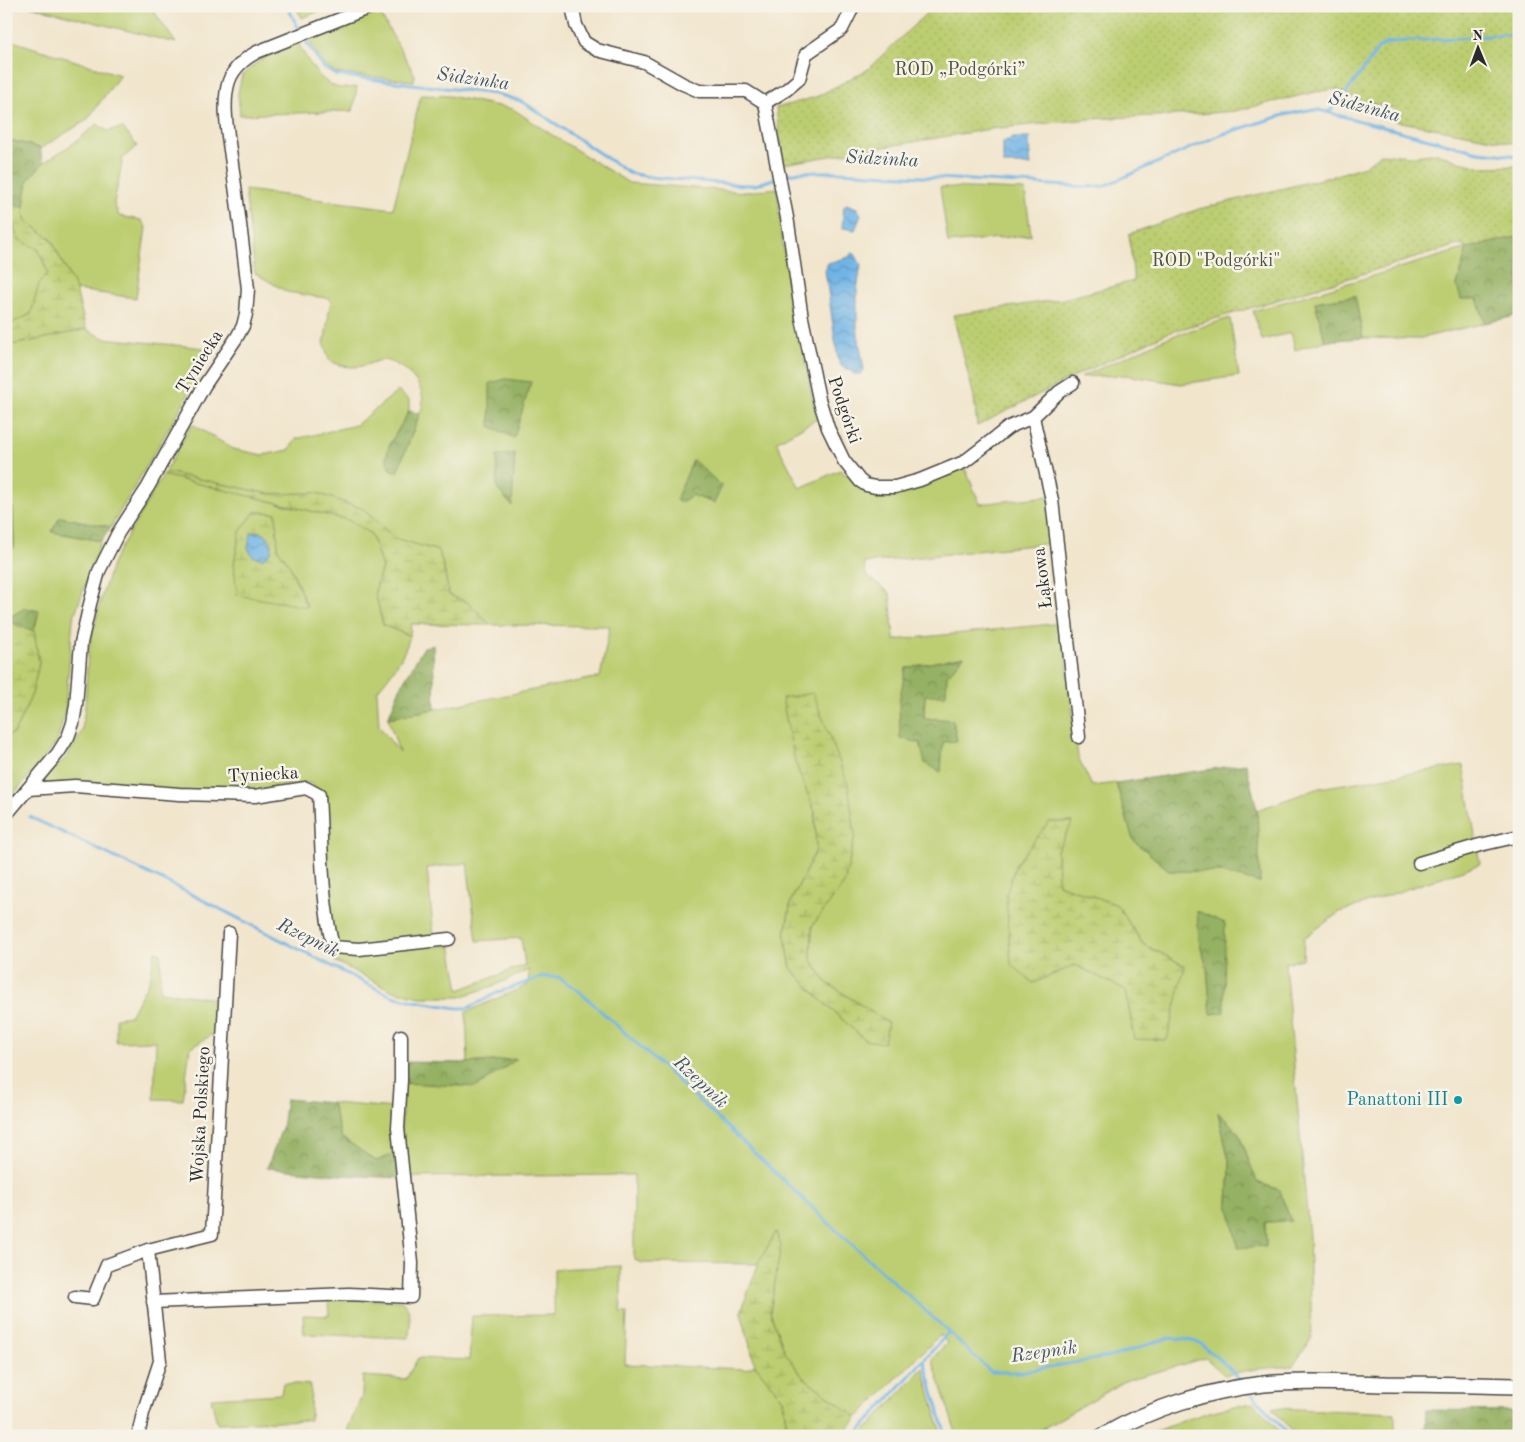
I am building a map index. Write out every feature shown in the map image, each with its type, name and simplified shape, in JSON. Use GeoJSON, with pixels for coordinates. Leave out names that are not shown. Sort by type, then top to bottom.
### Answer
{"type":"FeatureCollection","features":[{"type":"Feature","properties":{"kind":"main road"},"geometry":{"type":"LineString","coordinates":[[1103,1436],[1129,1422],[1162,1408],[1193,1398],[1263,1384],[1366,1383],[1519,1386]]}},
{"type":"Feature","properties":{"kind":"street","name":"Tyniecka"},"geometry":{"type":"LineString","coordinates":[[8,813],[58,753],[68,737],[76,705],[81,644],[99,571],[110,548],[148,487],[204,386],[237,337],[246,314],[248,289],[226,101],[227,90],[233,73],[246,57],[373,6]]}},
{"type":"Feature","properties":{"kind":"street"},"geometry":{"type":"LineString","coordinates":[[572,6],[576,24],[584,42],[597,50],[644,62],[699,91],[746,91],[765,103],[800,79],[806,54],[842,30],[852,9],[851,6]]}},
{"type":"Feature","properties":{"kind":"street","name":"Podgórki"},"geometry":{"type":"LineString","coordinates":[[765,103],[788,223],[802,318],[819,399],[828,428],[844,461],[860,481],[875,487],[895,487],[935,475],[964,462],[1009,427],[1033,416],[1059,392],[1073,383]]}},
{"type":"Feature","properties":{"kind":"street","name":"Łąkowa"},"geometry":{"type":"LineString","coordinates":[[1033,416],[1052,500],[1079,737]]}},
{"type":"Feature","properties":{"kind":"street","name":"Tyniecka"},"geometry":{"type":"LineString","coordinates":[[28,789],[76,786],[179,794],[255,796],[306,788],[319,795],[324,889],[333,947],[359,949],[450,939]]}},
{"type":"Feature","properties":{"kind":"street"},"geometry":{"type":"LineString","coordinates":[[1419,863],[1472,847],[1519,836]]}},
{"type":"Feature","properties":{"kind":"street","name":"Wojska Polskiego"},"geometry":{"type":"LineString","coordinates":[[75,1297],[93,1299],[107,1265],[148,1250],[212,1234],[229,933]]}},
{"type":"Feature","properties":{"kind":"street"},"geometry":{"type":"LineString","coordinates":[[154,1302],[349,1294],[411,1297],[412,1263],[398,1128],[401,1036]]}},
{"type":"Feature","properties":{"kind":"street"},"geometry":{"type":"LineString","coordinates":[[138,1436],[142,1413],[160,1361],[148,1250]]}},
{"type":"Feature","properties":{"kind":"green space"},"geometry":{"type":"Polygon","coordinates":[[[30,6],[150,6],[176,43],[30,6]]]}},
{"type":"Feature","properties":{"kind":"green space"},"geometry":{"type":"Polygon","coordinates":[[[295,6],[332,6],[302,18],[295,6]]]}},
{"type":"Feature","properties":{"kind":"green space","name":"ROD „Podgórki”"},"geometry":{"type":"Polygon","coordinates":[[[934,6],[1519,6],[1519,144],[1396,121],[1393,108],[1361,101],[1336,89],[1315,92],[1235,111],[1090,119],[990,129],[783,164],[776,108],[816,97],[867,70],[934,6]]]}},
{"type":"Feature","properties":{"kind":"green space"},"geometry":{"type":"Polygon","coordinates":[[[378,10],[415,75],[414,81],[335,73],[322,63],[308,38],[378,10]]]}},
{"type":"Feature","properties":{"kind":"green space"},"geometry":{"type":"Polygon","coordinates":[[[6,39],[120,75],[87,120],[41,148],[6,139],[6,39]]]}},
{"type":"Feature","properties":{"kind":"green space"},"geometry":{"type":"Polygon","coordinates":[[[298,43],[315,70],[327,82],[341,88],[357,87],[353,111],[240,115],[238,93],[242,75],[260,60],[298,43]]]}},
{"type":"Feature","properties":{"kind":"green space"},"geometry":{"type":"Polygon","coordinates":[[[421,95],[449,96],[513,109],[629,183],[746,192],[777,188],[783,246],[817,419],[776,442],[800,488],[840,470],[869,493],[883,493],[964,466],[980,504],[1049,496],[1052,543],[864,563],[866,575],[890,593],[894,640],[1062,623],[1078,757],[1092,786],[1116,783],[1133,840],[1170,871],[1219,872],[1260,882],[1257,810],[1319,788],[1463,765],[1480,864],[1340,912],[1304,938],[1303,959],[1285,963],[1309,1236],[1312,1338],[1293,1366],[1256,1369],[1224,1375],[1206,1358],[1127,1380],[1030,1436],[957,1436],[932,1359],[947,1343],[940,1335],[857,1418],[802,1376],[785,1352],[770,1312],[780,1246],[776,1233],[758,1264],[641,1263],[634,1259],[634,1175],[407,1177],[401,1130],[404,1083],[516,1059],[468,1063],[466,1012],[528,985],[529,970],[493,986],[460,997],[421,997],[393,991],[334,961],[325,874],[320,793],[311,783],[262,789],[249,793],[34,787],[66,758],[82,731],[88,651],[102,595],[114,559],[163,475],[348,520],[371,534],[382,567],[375,592],[383,625],[410,636],[401,659],[377,691],[379,726],[399,752],[388,718],[600,677],[610,626],[490,625],[469,603],[449,595],[439,551],[394,538],[363,509],[317,493],[269,494],[165,472],[192,424],[233,449],[263,455],[289,450],[296,439],[356,425],[398,391],[409,400],[409,411],[389,446],[415,421],[423,404],[422,395],[419,387],[408,372],[384,360],[353,367],[339,365],[329,360],[324,345],[331,299],[287,292],[255,273],[245,190],[393,209],[421,95]],[[722,486],[691,495],[714,503],[722,486]],[[255,512],[240,532],[234,564],[307,606],[290,566],[278,549],[276,513],[255,512]],[[964,656],[906,668],[925,763],[943,742],[957,740],[953,720],[924,718],[925,695],[947,676],[964,656]],[[795,762],[815,812],[816,850],[791,901],[785,936],[791,968],[822,1001],[865,1040],[888,1023],[826,982],[811,959],[812,926],[844,884],[855,835],[795,762]],[[1049,822],[1033,983],[1075,965],[1126,990],[1134,1039],[1185,966],[1143,944],[1117,905],[1058,884],[1057,850],[1073,822],[1049,822]],[[467,863],[427,868],[435,947],[451,945],[459,990],[525,965],[521,938],[477,941],[467,863]],[[1199,940],[1207,968],[1211,1014],[1224,1012],[1199,940]],[[1218,1113],[1230,1165],[1228,1203],[1266,1246],[1265,1222],[1291,1221],[1279,1190],[1257,1182],[1238,1132],[1218,1113]]]}},
{"type":"Feature","properties":{"kind":"green space"},"geometry":{"type":"Polygon","coordinates":[[[97,124],[107,131],[123,128],[137,146],[123,158],[114,203],[119,216],[141,220],[146,227],[136,298],[76,290],[51,239],[25,220],[24,206],[28,180],[43,163],[74,143],[97,124]]]}},
{"type":"Feature","properties":{"kind":"green space"},"geometry":{"type":"Polygon","coordinates":[[[6,139],[40,148],[43,163],[28,180],[24,206],[6,205],[6,139]]]}},
{"type":"Feature","properties":{"kind":"green space","name":"ROD \"Podgórki\""},"geometry":{"type":"Polygon","coordinates":[[[1437,153],[1459,162],[1481,167],[1519,166],[1519,236],[1467,248],[1461,244],[1168,333],[1079,374],[977,426],[974,397],[953,315],[1063,299],[1134,281],[1129,234],[1199,209],[1333,176],[1365,166],[1380,154],[1415,156],[1437,153]]]}},
{"type":"Feature","properties":{"kind":"green space"},"geometry":{"type":"Polygon","coordinates":[[[940,187],[1025,190],[1031,235],[948,243],[940,187]]]}},
{"type":"Feature","properties":{"kind":"green space"},"geometry":{"type":"Polygon","coordinates":[[[6,205],[11,205],[13,225],[18,238],[38,249],[48,273],[39,284],[31,314],[6,326],[6,205]]]}},
{"type":"Feature","properties":{"kind":"green space"},"geometry":{"type":"Polygon","coordinates":[[[11,205],[24,206],[25,220],[51,239],[76,290],[86,329],[6,346],[6,326],[31,314],[39,284],[48,273],[38,249],[18,239],[13,225],[11,205]]]}},
{"type":"Feature","properties":{"kind":"green space"},"geometry":{"type":"Polygon","coordinates":[[[1519,236],[1519,315],[1485,323],[1478,299],[1461,299],[1457,286],[1467,248],[1519,236]]]}},
{"type":"Feature","properties":{"kind":"green space"},"geometry":{"type":"Polygon","coordinates":[[[1467,248],[1457,286],[1477,299],[1485,323],[1417,339],[1363,338],[1355,296],[1315,302],[1325,341],[1295,350],[1291,333],[1262,340],[1253,311],[1467,248]]]}},
{"type":"Feature","properties":{"kind":"green space"},"geometry":{"type":"Polygon","coordinates":[[[1355,296],[1363,338],[1325,341],[1315,302],[1355,296]]]}},
{"type":"Feature","properties":{"kind":"green space"},"geometry":{"type":"Polygon","coordinates":[[[1230,318],[1239,376],[1181,384],[1125,375],[1081,377],[1169,337],[1230,318]]]}},
{"type":"Feature","properties":{"kind":"green space"},"geometry":{"type":"Polygon","coordinates":[[[86,329],[103,338],[215,349],[111,527],[60,517],[52,531],[101,541],[73,619],[65,712],[57,742],[18,789],[6,799],[6,737],[14,733],[32,694],[39,663],[34,631],[39,611],[25,608],[6,619],[6,549],[14,547],[13,508],[6,507],[6,346],[86,329]]]}},
{"type":"Feature","properties":{"kind":"green space"},"geometry":{"type":"Polygon","coordinates":[[[506,379],[531,382],[514,438],[490,426],[490,383],[506,379]]]}},
{"type":"Feature","properties":{"kind":"green space"},"geometry":{"type":"Polygon","coordinates":[[[409,411],[420,414],[397,472],[390,469],[386,458],[389,446],[409,411]]]}},
{"type":"Feature","properties":{"kind":"green space"},"geometry":{"type":"Polygon","coordinates":[[[515,453],[512,506],[497,489],[497,456],[515,453]]]}},
{"type":"Feature","properties":{"kind":"green space"},"geometry":{"type":"Polygon","coordinates":[[[693,460],[722,486],[714,503],[692,495],[680,503],[676,500],[693,460]]]}},
{"type":"Feature","properties":{"kind":"green space"},"geometry":{"type":"Polygon","coordinates":[[[165,472],[269,494],[317,493],[363,509],[394,538],[439,551],[449,595],[469,603],[490,625],[411,624],[410,636],[383,625],[375,592],[382,567],[371,534],[348,520],[163,475],[165,472]]]}},
{"type":"Feature","properties":{"kind":"green space"},"geometry":{"type":"Polygon","coordinates":[[[6,507],[13,508],[14,548],[6,549],[6,507]]]}},
{"type":"Feature","properties":{"kind":"green space"},"geometry":{"type":"Polygon","coordinates":[[[255,512],[276,513],[278,549],[290,566],[307,607],[237,595],[234,564],[240,532],[255,512]]]}},
{"type":"Feature","properties":{"kind":"green space"},"geometry":{"type":"Polygon","coordinates":[[[60,517],[111,527],[101,541],[52,532],[60,517]]]}},
{"type":"Feature","properties":{"kind":"green space"},"geometry":{"type":"Polygon","coordinates":[[[25,608],[39,611],[34,631],[6,621],[6,619],[25,608]]]}},
{"type":"Feature","properties":{"kind":"green space"},"geometry":{"type":"Polygon","coordinates":[[[6,621],[34,631],[39,663],[32,694],[14,733],[6,737],[6,621]]]}},
{"type":"Feature","properties":{"kind":"green space"},"geometry":{"type":"Polygon","coordinates":[[[433,645],[435,709],[388,718],[401,686],[424,647],[433,645]]]}},
{"type":"Feature","properties":{"kind":"green space"},"geometry":{"type":"Polygon","coordinates":[[[964,656],[947,676],[946,695],[925,695],[924,718],[953,720],[957,741],[943,742],[941,772],[925,763],[920,743],[900,738],[899,701],[906,668],[964,656]]]}},
{"type":"Feature","properties":{"kind":"green space"},"geometry":{"type":"Polygon","coordinates":[[[813,693],[848,784],[855,835],[844,884],[812,926],[811,959],[826,982],[888,1023],[884,1043],[865,1040],[822,1001],[791,968],[785,936],[791,901],[816,850],[815,812],[795,762],[782,698],[813,693]]]}},
{"type":"Feature","properties":{"kind":"green space"},"geometry":{"type":"Polygon","coordinates":[[[1246,764],[1257,810],[1260,883],[1219,872],[1170,871],[1133,840],[1116,783],[1246,764]]]}},
{"type":"Feature","properties":{"kind":"green space"},"geometry":{"type":"Polygon","coordinates":[[[1049,822],[1073,822],[1057,850],[1058,884],[1117,905],[1143,944],[1185,966],[1167,1040],[1134,1039],[1126,990],[1075,965],[1033,983],[1011,964],[1006,895],[1016,864],[1049,822]]]}},
{"type":"Feature","properties":{"kind":"green space"},"geometry":{"type":"Polygon","coordinates":[[[1197,911],[1225,923],[1224,1012],[1211,1014],[1207,968],[1199,940],[1197,911]]]}},
{"type":"Feature","properties":{"kind":"green space"},"geometry":{"type":"Polygon","coordinates":[[[155,951],[161,953],[160,992],[218,999],[215,1033],[190,1048],[183,1100],[154,1099],[156,1041],[116,1042],[116,1018],[130,1016],[150,979],[155,951]]]}},
{"type":"Feature","properties":{"kind":"green space"},"geometry":{"type":"Polygon","coordinates":[[[517,1059],[477,1087],[404,1083],[404,1062],[468,1063],[517,1059]]]}},
{"type":"Feature","properties":{"kind":"green space"},"geometry":{"type":"Polygon","coordinates":[[[286,1099],[332,1103],[341,1137],[376,1161],[398,1153],[400,1178],[340,1175],[267,1168],[282,1128],[286,1099]]]}},
{"type":"Feature","properties":{"kind":"green space"},"geometry":{"type":"Polygon","coordinates":[[[332,1103],[395,1108],[398,1153],[376,1161],[341,1137],[332,1103]]]}},
{"type":"Feature","properties":{"kind":"green space"},"geometry":{"type":"Polygon","coordinates":[[[1218,1112],[1238,1132],[1257,1182],[1279,1190],[1291,1221],[1265,1222],[1266,1246],[1238,1248],[1228,1203],[1230,1165],[1218,1112]]]}},
{"type":"Feature","properties":{"kind":"green space"},"geometry":{"type":"Polygon","coordinates":[[[776,1232],[781,1246],[770,1312],[785,1352],[802,1376],[857,1418],[841,1436],[788,1436],[783,1399],[755,1365],[741,1312],[758,1264],[776,1232]]]}},
{"type":"Feature","properties":{"kind":"green space"},"geometry":{"type":"Polygon","coordinates":[[[621,1266],[621,1313],[627,1313],[625,1364],[746,1369],[755,1365],[783,1399],[788,1436],[348,1436],[348,1428],[362,1396],[363,1376],[406,1379],[418,1358],[469,1360],[472,1316],[554,1315],[554,1269],[621,1266]]]}},
{"type":"Feature","properties":{"kind":"green space"},"geometry":{"type":"Polygon","coordinates":[[[328,1299],[401,1301],[409,1313],[409,1338],[304,1334],[303,1315],[329,1316],[328,1299]]]}},
{"type":"Feature","properties":{"kind":"green space"},"geometry":{"type":"Polygon","coordinates":[[[923,1368],[942,1436],[860,1436],[923,1368]]]}},
{"type":"Feature","properties":{"kind":"green space"},"geometry":{"type":"Polygon","coordinates":[[[283,1383],[311,1385],[310,1420],[217,1423],[211,1398],[281,1394],[283,1383]]]}},
{"type":"Feature","properties":{"kind":"green space"},"geometry":{"type":"Polygon","coordinates":[[[1254,1403],[1284,1436],[1146,1436],[1199,1415],[1254,1403]]]}},
{"type":"Feature","properties":{"kind":"green space"},"geometry":{"type":"Polygon","coordinates":[[[1272,1408],[1395,1413],[1395,1436],[1296,1436],[1272,1408]]]}},
{"type":"Feature","properties":{"kind":"green space"},"geometry":{"type":"Polygon","coordinates":[[[1426,1410],[1519,1411],[1519,1436],[1425,1436],[1426,1410]]]}},
{"type":"Feature","properties":{"kind":"water"},"geometry":{"type":"Polygon","coordinates":[[[1013,138],[1030,138],[1031,166],[1003,164],[1003,142],[1013,138]]]}},
{"type":"Feature","properties":{"kind":"water"},"geometry":{"type":"Polygon","coordinates":[[[846,204],[857,208],[861,215],[855,230],[842,227],[844,206],[846,204]]]}},
{"type":"Feature","properties":{"kind":"water"},"geometry":{"type":"Polygon","coordinates":[[[852,253],[855,254],[861,265],[857,290],[857,327],[864,370],[861,374],[853,374],[852,371],[841,366],[838,360],[825,270],[828,263],[849,257],[852,253]]]}},
{"type":"Feature","properties":{"kind":"water"},"geometry":{"type":"Polygon","coordinates":[[[260,532],[267,536],[272,544],[271,552],[262,559],[252,556],[248,547],[251,533],[260,532]]]}},
{"type":"Feature","properties":{"kind":"waterway","name":"Sidzinka"},"geometry":{"type":"LineString","coordinates":[[287,6],[300,31]]}},
{"type":"Feature","properties":{"kind":"waterway"},"geometry":{"type":"LineString","coordinates":[[1328,112],[1340,102],[1378,49],[1385,44],[1519,34]]}},
{"type":"Feature","properties":{"kind":"waterway","name":"Sidzinka"},"geometry":{"type":"LineString","coordinates":[[303,37],[323,67],[335,75],[496,94],[518,100],[629,173],[650,177],[744,185],[755,185],[777,178]]}},
{"type":"Feature","properties":{"kind":"waterway","name":"Sidzinka"},"geometry":{"type":"LineString","coordinates":[[783,176],[799,172],[839,172],[1085,187],[1104,186],[1220,135],[1284,115],[1308,110],[1319,110],[1478,152],[1519,156]]}},
{"type":"Feature","properties":{"kind":"waterway","name":"Rzepnik"},"geometry":{"type":"LineString","coordinates":[[30,817],[179,888],[392,996],[457,1008],[468,1008],[497,993],[536,979],[558,977],[579,991],[690,1092],[837,1231],[991,1372],[1020,1372],[1114,1356],[1168,1338],[1200,1343],[1230,1369],[1241,1382]]}},
{"type":"Feature","properties":{"kind":"waterway"},"geometry":{"type":"LineString","coordinates":[[855,1436],[949,1332]]}},
{"type":"Feature","properties":{"kind":"waterway"},"geometry":{"type":"LineString","coordinates":[[924,1361],[946,1436]]}},
{"type":"Feature","properties":{"kind":"waterway","name":"Rzepnik"},"geometry":{"type":"LineString","coordinates":[[1248,1390],[1290,1436]]}},
{"type":"Feature","properties":{"kind":"place","name":"Panattoni III"},"geometry":{"type":"Point","coordinates":[1458,1100]}}]}
